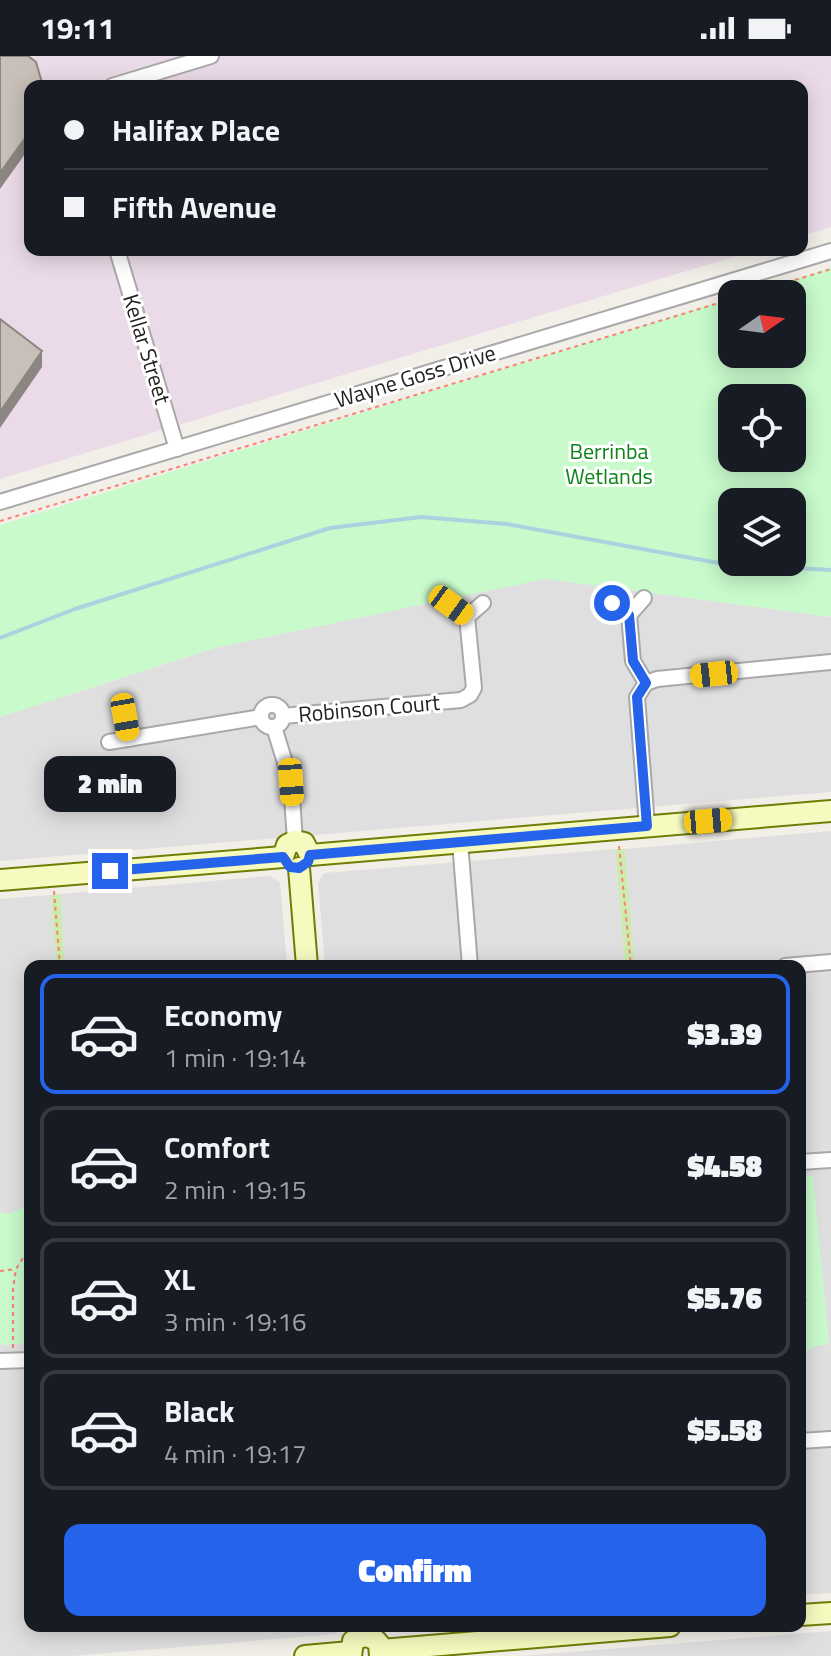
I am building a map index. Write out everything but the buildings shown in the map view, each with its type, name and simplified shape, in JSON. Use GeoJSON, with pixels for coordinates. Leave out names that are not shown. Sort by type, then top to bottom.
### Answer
{"type":"FeatureCollection","features":[{"type":"Feature","properties":{"kind":"street"},"geometry":{"type":"LineString","coordinates":[[132,80],[211,56]]}},
{"type":"Feature","properties":{"kind":"street","name":"Wayne Goss Drive"},"geometry":{"type":"LineString","coordinates":[[0,502],[831,251]]}},
{"type":"Feature","properties":{"kind":"street","name":"Kellar Street"},"geometry":{"type":"LineString","coordinates":[[119,256],[177,449]]}},
{"type":"Feature","properties":{"kind":"street"},"geometry":{"type":"LineString","coordinates":[[644,598],[629,615],[633,661],[646,683]]}},
{"type":"Feature","properties":{"kind":"street"},"geometry":{"type":"LineString","coordinates":[[451,605],[467,617],[483,603]]}},
{"type":"Feature","properties":{"kind":"street"},"geometry":{"type":"LineString","coordinates":[[612,603],[629,615]]}},
{"type":"Feature","properties":{"kind":"street","name":"Robinson Court"},"geometry":{"type":"LineString","coordinates":[[297,855],[291,782],[273,720],[461,700],[470,695],[474,688],[467,617]]}},
{"type":"Feature","properties":{"kind":"street"},"geometry":{"type":"LineString","coordinates":[[647,826],[637,697],[646,683],[657,679],[831,662]]}},
{"type":"Feature","properties":{"kind":"street"},"geometry":{"type":"LineString","coordinates":[[125,717],[129,739]]}},
{"type":"Feature","properties":{"kind":"street"},"geometry":{"type":"LineString","coordinates":[[109,742],[273,720]]}},
{"type":"Feature","properties":{"kind":"street"},"geometry":{"type":"LineString","coordinates":[[0,880],[831,811]]}},
{"type":"Feature","properties":{"kind":"street"},"geometry":{"type":"LineString","coordinates":[[460,842],[470,960]]}},
{"type":"Feature","properties":{"kind":"street"},"geometry":{"type":"LineString","coordinates":[[297,855],[306,960]]}},
{"type":"Feature","properties":{"kind":"street"},"geometry":{"type":"LineString","coordinates":[[806,964],[831,962]]}},
{"type":"Feature","properties":{"kind":"street"},"geometry":{"type":"LineString","coordinates":[[806,1162],[831,1160]]}},
{"type":"Feature","properties":{"kind":"street"},"geometry":{"type":"LineString","coordinates":[[806,1441],[831,1439]]}},
{"type":"Feature","properties":{"kind":"street"},"geometry":{"type":"LineString","coordinates":[[806,1615],[831,1613]]}},
{"type":"Feature","properties":{"kind":"street"},"geometry":{"type":"LineString","coordinates":[[305,1656],[351,1654],[353,1641],[362,1632]]}},
{"type":"Feature","properties":{"kind":"street"},"geometry":{"type":"LineString","coordinates":[[364,1632],[375,1639],[381,1653],[606,1632]]}},
{"type":"Feature","properties":{"kind":"path"},"geometry":{"type":"LineString","coordinates":[[795,280],[831,269]]}},
{"type":"Feature","properties":{"kind":"path"},"geometry":{"type":"LineString","coordinates":[[0,521],[718,303]]}},
{"type":"Feature","properties":{"kind":"path"},"geometry":{"type":"LineString","coordinates":[[619,844],[630,960]]}},
{"type":"Feature","properties":{"kind":"path"},"geometry":{"type":"LineString","coordinates":[[54,891],[60,960]]}},
{"type":"Feature","properties":{"kind":"path"},"geometry":{"type":"LineString","coordinates":[[7,1361],[12,1337],[16,1269],[24,1256]]}},
{"type":"Feature","properties":{"kind":"path"},"geometry":{"type":"LineString","coordinates":[[0,1271],[16,1269]]}},
{"type":"Feature","properties":{"kind":"shaded area"},"geometry":{"type":"Polygon","coordinates":[[[0,56],[831,56],[831,227],[808,234],[808,80],[24,80],[24,256],[736,256],[0,479],[0,56]]]}},
{"type":"Feature","properties":{"kind":"shaded area"},"geometry":{"type":"Polygon","coordinates":[[[545,578],[831,617],[831,792],[0,861],[0,717],[215,648],[545,578]]]}},
{"type":"Feature","properties":{"kind":"shaded area"},"geometry":{"type":"Polygon","coordinates":[[[831,831],[831,1593],[806,1595],[806,1352],[814,1346],[828,1344],[813,1176],[806,1177],[806,960],[634,960],[625,849],[831,831]]]}},
{"type":"Feature","properties":{"kind":"shaded area"},"geometry":{"type":"Polygon","coordinates":[[[615,849],[624,960],[324,960],[318,883],[324,873],[615,849]]]}},
{"type":"Feature","properties":{"kind":"shaded area"},"geometry":{"type":"Polygon","coordinates":[[[270,876],[280,882],[286,960],[65,960],[60,894],[270,876]]]}},
{"type":"Feature","properties":{"kind":"shaded area"},"geometry":{"type":"Polygon","coordinates":[[[51,895],[56,960],[24,960],[24,1208],[9,1214],[0,1213],[0,899],[51,895]]]}},
{"type":"Feature","properties":{"kind":"shaded area"},"geometry":{"type":"Polygon","coordinates":[[[24,1343],[24,1632],[337,1632],[73,1656],[0,1656],[0,1345],[24,1343]]]}},
{"type":"Feature","properties":{"kind":"shaded area"},"geometry":{"type":"Polygon","coordinates":[[[831,1631],[831,1656],[520,1656],[831,1631]]]}},
{"type":"Feature","properties":{"kind":"green space","name":"Berrinba Wetlands"},"geometry":{"type":"Polygon","coordinates":[[[831,268],[831,617],[545,579],[215,648],[0,717],[0,525],[718,302],[718,368],[806,368],[806,280],[792,280],[831,268]]]}},
{"type":"Feature","properties":{"kind":"green space"},"geometry":{"type":"Polygon","coordinates":[[[615,849],[625,849],[634,960],[624,960],[615,849]]]}},
{"type":"Feature","properties":{"kind":"green space"},"geometry":{"type":"Polygon","coordinates":[[[60,894],[65,960],[56,960],[51,895],[60,894]]]}},
{"type":"Feature","properties":{"kind":"green space"},"geometry":{"type":"Polygon","coordinates":[[[813,1176],[829,1344],[814,1346],[806,1352],[806,1177],[813,1176]]]}},
{"type":"Feature","properties":{"kind":"green space"},"geometry":{"type":"Polygon","coordinates":[[[24,1208],[24,1343],[0,1345],[0,1213],[9,1214],[24,1208]]]}},
{"type":"Feature","properties":{"kind":"waterway"},"geometry":{"type":"LineString","coordinates":[[0,638],[75,609],[330,528],[421,517],[507,524],[724,564],[831,570]]}},
{"type":"Feature","properties":{"kind":"route"},"geometry":{"type":"LineString","coordinates":[[110,871],[283,857],[290,867],[299,868],[308,862],[310,855],[647,826],[637,697],[646,683],[633,661],[629,615],[612,603]]}}]}
